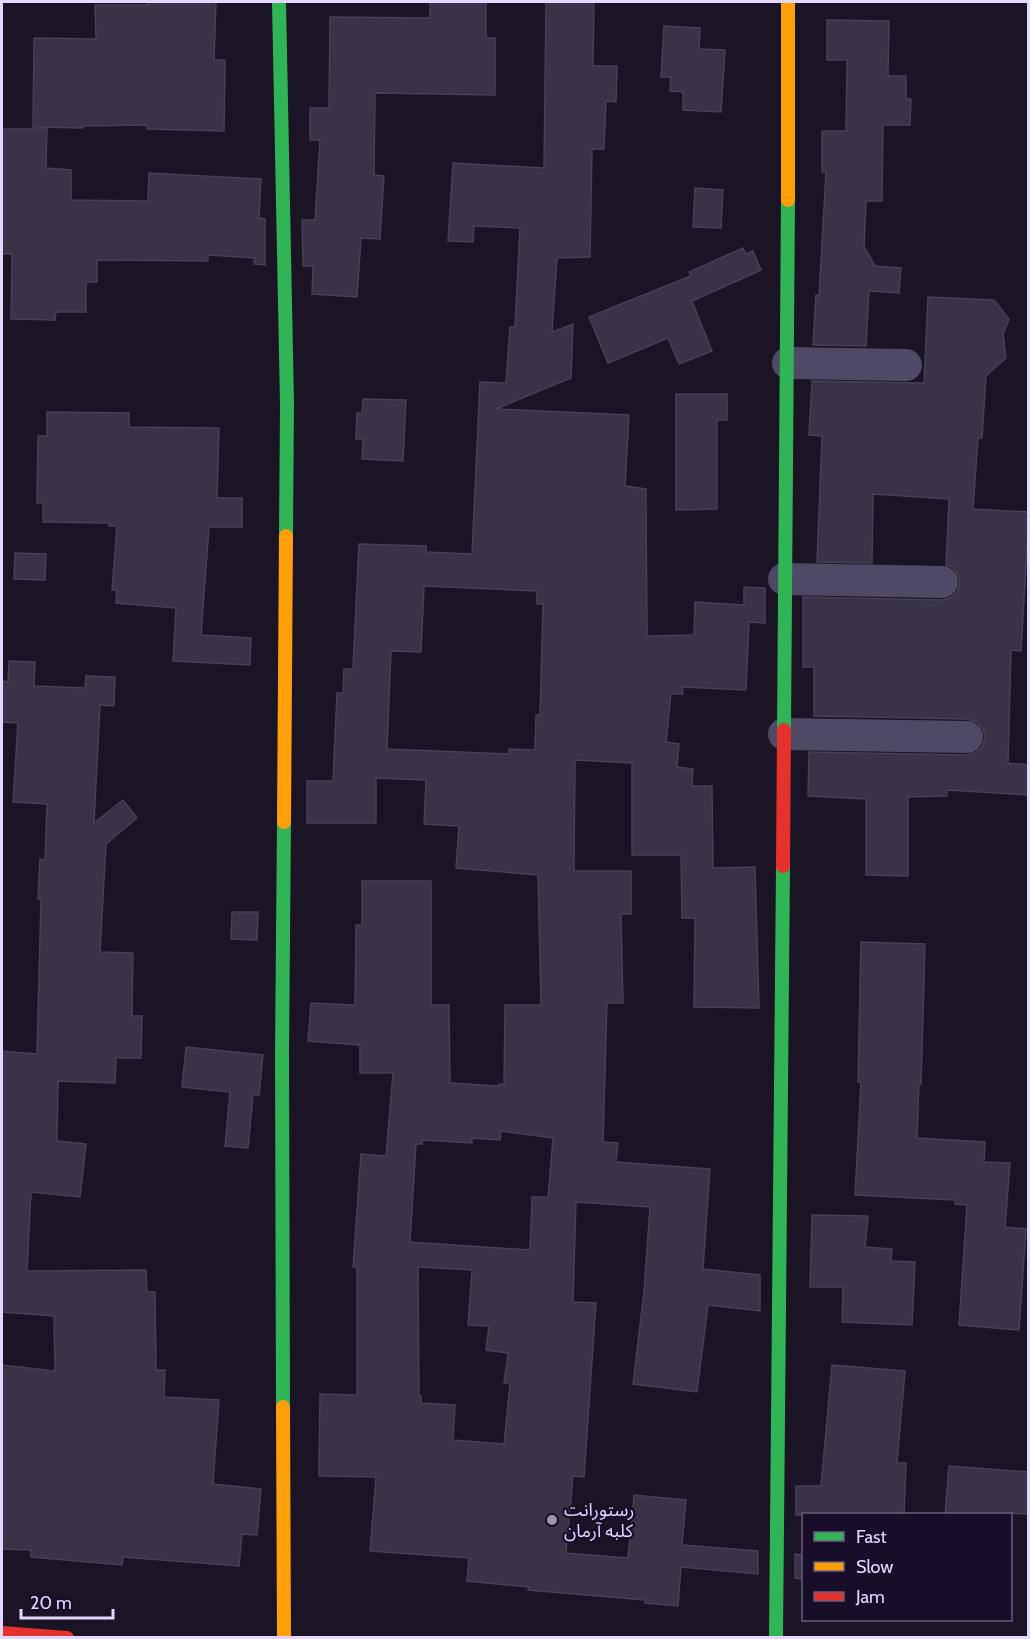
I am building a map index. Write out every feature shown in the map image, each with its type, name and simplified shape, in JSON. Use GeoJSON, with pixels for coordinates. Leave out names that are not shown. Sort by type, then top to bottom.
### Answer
{"type":"FeatureCollection","features":[{"type":"Feature","properties":{"kind":"street"},"geometry":{"type":"LineString","coordinates":[[279,2],[287,403],[282,1040],[285,1638]]}},
{"type":"Feature","properties":{"kind":"street"},"geometry":{"type":"LineString","coordinates":[[776,1638],[784,579],[789,363],[788,2]]}},
{"type":"Feature","properties":{"kind":"street"},"geometry":{"type":"LineString","coordinates":[[789,363],[906,365]]}},
{"type":"Feature","properties":{"kind":"street"},"geometry":{"type":"LineString","coordinates":[[784,579],[942,582]]}},
{"type":"Feature","properties":{"kind":"street"},"geometry":{"type":"LineString","coordinates":[[784,734],[967,737]]}},
{"type":"Feature","properties":{"kind":"street"},"geometry":{"type":"LineString","coordinates":[[2,1633],[68,1638]]}},
{"type":"Feature","properties":{"kind":"building"},"geometry":{"type":"Polygon","coordinates":[[[148,2],[216,2],[214,60],[225,60],[224,131],[147,129],[147,125],[83,126],[83,128],[33,127],[34,38],[96,39],[95,5],[148,5],[148,2]]]}},
{"type":"Feature","properties":{"kind":"building"},"geometry":{"type":"Polygon","coordinates":[[[430,2],[486,2],[486,38],[495,38],[495,95],[375,93],[374,175],[384,176],[380,239],[361,238],[357,297],[312,294],[313,266],[303,266],[302,220],[315,220],[320,140],[310,140],[310,108],[329,108],[330,17],[430,18],[430,2]]]}},
{"type":"Feature","properties":{"kind":"building"},"geometry":{"type":"Polygon","coordinates":[[[546,2],[594,2],[593,66],[617,66],[616,102],[606,101],[604,149],[592,149],[590,257],[557,258],[552,332],[573,324],[571,378],[496,409],[629,415],[625,486],[646,489],[647,636],[694,635],[695,602],[744,605],[744,587],[765,588],[765,623],[749,622],[746,690],[682,687],[683,694],[671,694],[666,742],[679,744],[677,767],[693,769],[692,786],[712,786],[713,868],[755,867],[759,1008],[694,1007],[695,918],[682,918],[681,855],[632,855],[632,763],[575,760],[574,871],[631,871],[631,914],[621,914],[623,1003],[607,1003],[603,1142],[618,1143],[616,1162],[710,1169],[703,1269],[760,1275],[760,1311],[708,1305],[697,1392],[633,1384],[644,1292],[650,1207],[576,1202],[573,1302],[596,1303],[584,1477],[573,1476],[566,1553],[628,1558],[634,1495],[686,1500],[682,1545],[758,1551],[758,1574],[681,1567],[678,1606],[645,1603],[645,1600],[528,1590],[529,1587],[467,1581],[469,1558],[370,1551],[376,1477],[319,1476],[320,1394],[357,1395],[357,1267],[353,1267],[361,1154],[386,1156],[393,1073],[360,1073],[360,1045],[308,1041],[311,1003],[355,1005],[356,925],[362,925],[362,881],[431,881],[431,1005],[449,1005],[450,1083],[504,1085],[505,1005],[541,1005],[538,875],[456,868],[459,826],[424,824],[426,780],[376,778],[376,823],[307,823],[307,781],[333,781],[337,693],[343,693],[344,669],[353,669],[359,544],[426,546],[426,552],[472,554],[480,382],[506,383],[510,327],[515,327],[520,228],[474,226],[473,242],[448,241],[453,163],[544,168],[546,2]],[[424,586],[421,652],[391,651],[387,749],[509,754],[509,749],[535,750],[536,715],[540,715],[543,604],[537,604],[537,591],[424,586]],[[501,1131],[500,1140],[472,1138],[472,1143],[422,1140],[422,1144],[416,1144],[410,1242],[530,1250],[532,1197],[548,1197],[553,1138],[501,1131]],[[418,1267],[419,1396],[421,1396],[421,1403],[455,1405],[453,1440],[504,1444],[510,1384],[504,1383],[508,1353],[486,1350],[489,1326],[468,1325],[472,1270],[418,1267]]]}},
{"type":"Feature","properties":{"kind":"building"},"geometry":{"type":"Polygon","coordinates":[[[827,20],[889,21],[888,76],[906,76],[906,99],[911,99],[910,125],[883,125],[882,201],[866,201],[864,246],[875,266],[901,268],[899,293],[869,291],[866,346],[813,345],[816,295],[819,296],[826,172],[822,172],[822,131],[846,131],[847,60],[827,60],[827,20]]]}},
{"type":"Feature","properties":{"kind":"building"},"geometry":{"type":"Polygon","coordinates":[[[664,26],[700,28],[699,49],[725,50],[721,112],[683,110],[683,92],[670,91],[671,77],[661,77],[664,26]]]}},
{"type":"Feature","properties":{"kind":"building"},"geometry":{"type":"Polygon","coordinates":[[[2,129],[47,129],[46,168],[71,170],[71,200],[148,201],[149,173],[261,179],[259,218],[265,219],[265,265],[254,264],[255,258],[208,255],[208,261],[97,260],[97,282],[86,282],[86,312],[56,312],[55,320],[11,319],[12,254],[2,254],[2,129]]]}},
{"type":"Feature","properties":{"kind":"building"},"geometry":{"type":"Polygon","coordinates":[[[695,188],[723,190],[721,228],[693,227],[695,188]]]}},
{"type":"Feature","properties":{"kind":"building"},"geometry":{"type":"Polygon","coordinates":[[[743,248],[746,254],[753,251],[761,270],[692,301],[712,351],[679,364],[668,338],[608,363],[589,317],[691,276],[689,272],[743,248]]]}},
{"type":"Feature","properties":{"kind":"building"},"geometry":{"type":"Polygon","coordinates":[[[928,297],[994,300],[1009,319],[1003,334],[1006,358],[986,376],[982,438],[978,438],[973,509],[1029,512],[1021,651],[1011,650],[1008,763],[1029,765],[1029,795],[947,790],[947,796],[908,797],[908,876],[866,875],[866,799],[808,796],[809,752],[967,755],[975,753],[982,747],[985,737],[983,729],[977,722],[967,719],[814,716],[814,667],[803,667],[803,597],[942,600],[950,598],[957,592],[960,582],[957,573],[952,567],[946,565],[949,499],[873,494],[872,563],[817,562],[822,436],[809,435],[812,381],[924,383],[928,297]]]}},
{"type":"Feature","properties":{"kind":"building"},"geometry":{"type":"Polygon","coordinates":[[[676,394],[727,394],[727,420],[717,420],[717,509],[676,510],[676,394]]]}},
{"type":"Feature","properties":{"kind":"building"},"geometry":{"type":"Polygon","coordinates":[[[363,399],[406,400],[403,461],[362,459],[363,439],[356,439],[357,413],[362,413],[363,399]]]}},
{"type":"Feature","properties":{"kind":"building"},"geometry":{"type":"Polygon","coordinates":[[[47,412],[129,413],[129,427],[219,428],[217,498],[242,498],[242,527],[209,527],[201,635],[251,638],[250,665],[173,661],[176,608],[116,603],[117,590],[112,590],[117,526],[109,526],[109,523],[43,522],[43,503],[37,503],[38,436],[47,436],[47,412]]]}},
{"type":"Feature","properties":{"kind":"building"},"geometry":{"type":"Polygon","coordinates":[[[15,553],[46,554],[45,580],[14,579],[15,553]]]}},
{"type":"Feature","properties":{"kind":"building"},"geometry":{"type":"Polygon","coordinates":[[[9,661],[35,662],[34,686],[85,688],[86,676],[115,677],[114,706],[100,705],[94,823],[123,800],[137,818],[106,844],[100,952],[133,953],[132,1016],[142,1016],[141,1058],[116,1058],[115,1083],[58,1081],[57,1141],[86,1144],[80,1197],[31,1192],[27,1271],[146,1270],[147,1292],[155,1292],[156,1370],[165,1370],[164,1397],[219,1400],[213,1484],[261,1489],[257,1535],[242,1534],[239,1566],[123,1557],[122,1565],[31,1557],[31,1550],[2,1549],[2,1365],[55,1371],[54,1316],[2,1312],[2,1051],[37,1054],[41,899],[38,899],[40,859],[45,860],[47,804],[13,802],[18,723],[2,722],[2,681],[8,682],[9,661]]]}},
{"type":"Feature","properties":{"kind":"building"},"geometry":{"type":"Polygon","coordinates":[[[232,912],[258,912],[257,940],[231,939],[232,912]]]}},
{"type":"Feature","properties":{"kind":"building"},"geometry":{"type":"Polygon","coordinates":[[[861,942],[925,944],[917,1138],[985,1142],[984,1162],[1010,1163],[1005,1227],[1026,1229],[1019,1330],[959,1325],[967,1205],[955,1204],[955,1200],[855,1195],[861,1082],[858,1082],[861,942]]]}},
{"type":"Feature","properties":{"kind":"building"},"geometry":{"type":"Polygon","coordinates":[[[186,1047],[263,1055],[259,1095],[253,1095],[248,1148],[225,1146],[230,1092],[182,1087],[186,1047]]]}},
{"type":"Feature","properties":{"kind":"building"},"geometry":{"type":"Polygon","coordinates":[[[812,1215],[868,1216],[865,1247],[892,1249],[891,1261],[915,1262],[912,1325],[842,1322],[843,1287],[810,1287],[812,1215]]]}},
{"type":"Feature","properties":{"kind":"building"},"geometry":{"type":"Polygon","coordinates":[[[832,1365],[905,1371],[897,1463],[906,1463],[904,1513],[802,1513],[802,1515],[796,1515],[796,1486],[821,1486],[832,1365]]]}},
{"type":"Feature","properties":{"kind":"building"},"geometry":{"type":"Polygon","coordinates":[[[949,1466],[1029,1472],[1029,1514],[945,1513],[949,1466]]]}},
{"type":"Feature","properties":{"kind":"building"},"geometry":{"type":"Polygon","coordinates":[[[795,1554],[802,1555],[802,1579],[795,1578],[795,1554]]]}},
{"type":"Feature","properties":{"kind":"traffic: fast"},"geometry":{"type":"LineString","coordinates":[[279,2],[287,403],[286,536]]}},
{"type":"Feature","properties":{"kind":"traffic: fast"},"geometry":{"type":"LineString","coordinates":[[784,730],[788,200]]}},
{"type":"Feature","properties":{"kind":"traffic: fast"},"geometry":{"type":"LineString","coordinates":[[283,1407],[284,822]]}},
{"type":"Feature","properties":{"kind":"traffic: fast"},"geometry":{"type":"LineString","coordinates":[[776,1638],[783,866]]}},
{"type":"Feature","properties":{"kind":"traffic: slow"},"geometry":{"type":"LineString","coordinates":[[788,2],[788,200]]}},
{"type":"Feature","properties":{"kind":"traffic: slow"},"geometry":{"type":"LineString","coordinates":[[284,822],[286,536]]}},
{"type":"Feature","properties":{"kind":"traffic: slow"},"geometry":{"type":"LineString","coordinates":[[283,1407],[284,1638]]}},
{"type":"Feature","properties":{"kind":"traffic: jam"},"geometry":{"type":"LineString","coordinates":[[783,866],[784,730]]}},
{"type":"Feature","properties":{"kind":"traffic: jam"},"geometry":{"type":"LineString","coordinates":[[2,1633],[67,1638]]}},
{"type":"Feature","properties":{"kind":"place","name":"رستورانت کلبه آرمان"},"geometry":{"type":"Point","coordinates":[552,1520]}}]}
